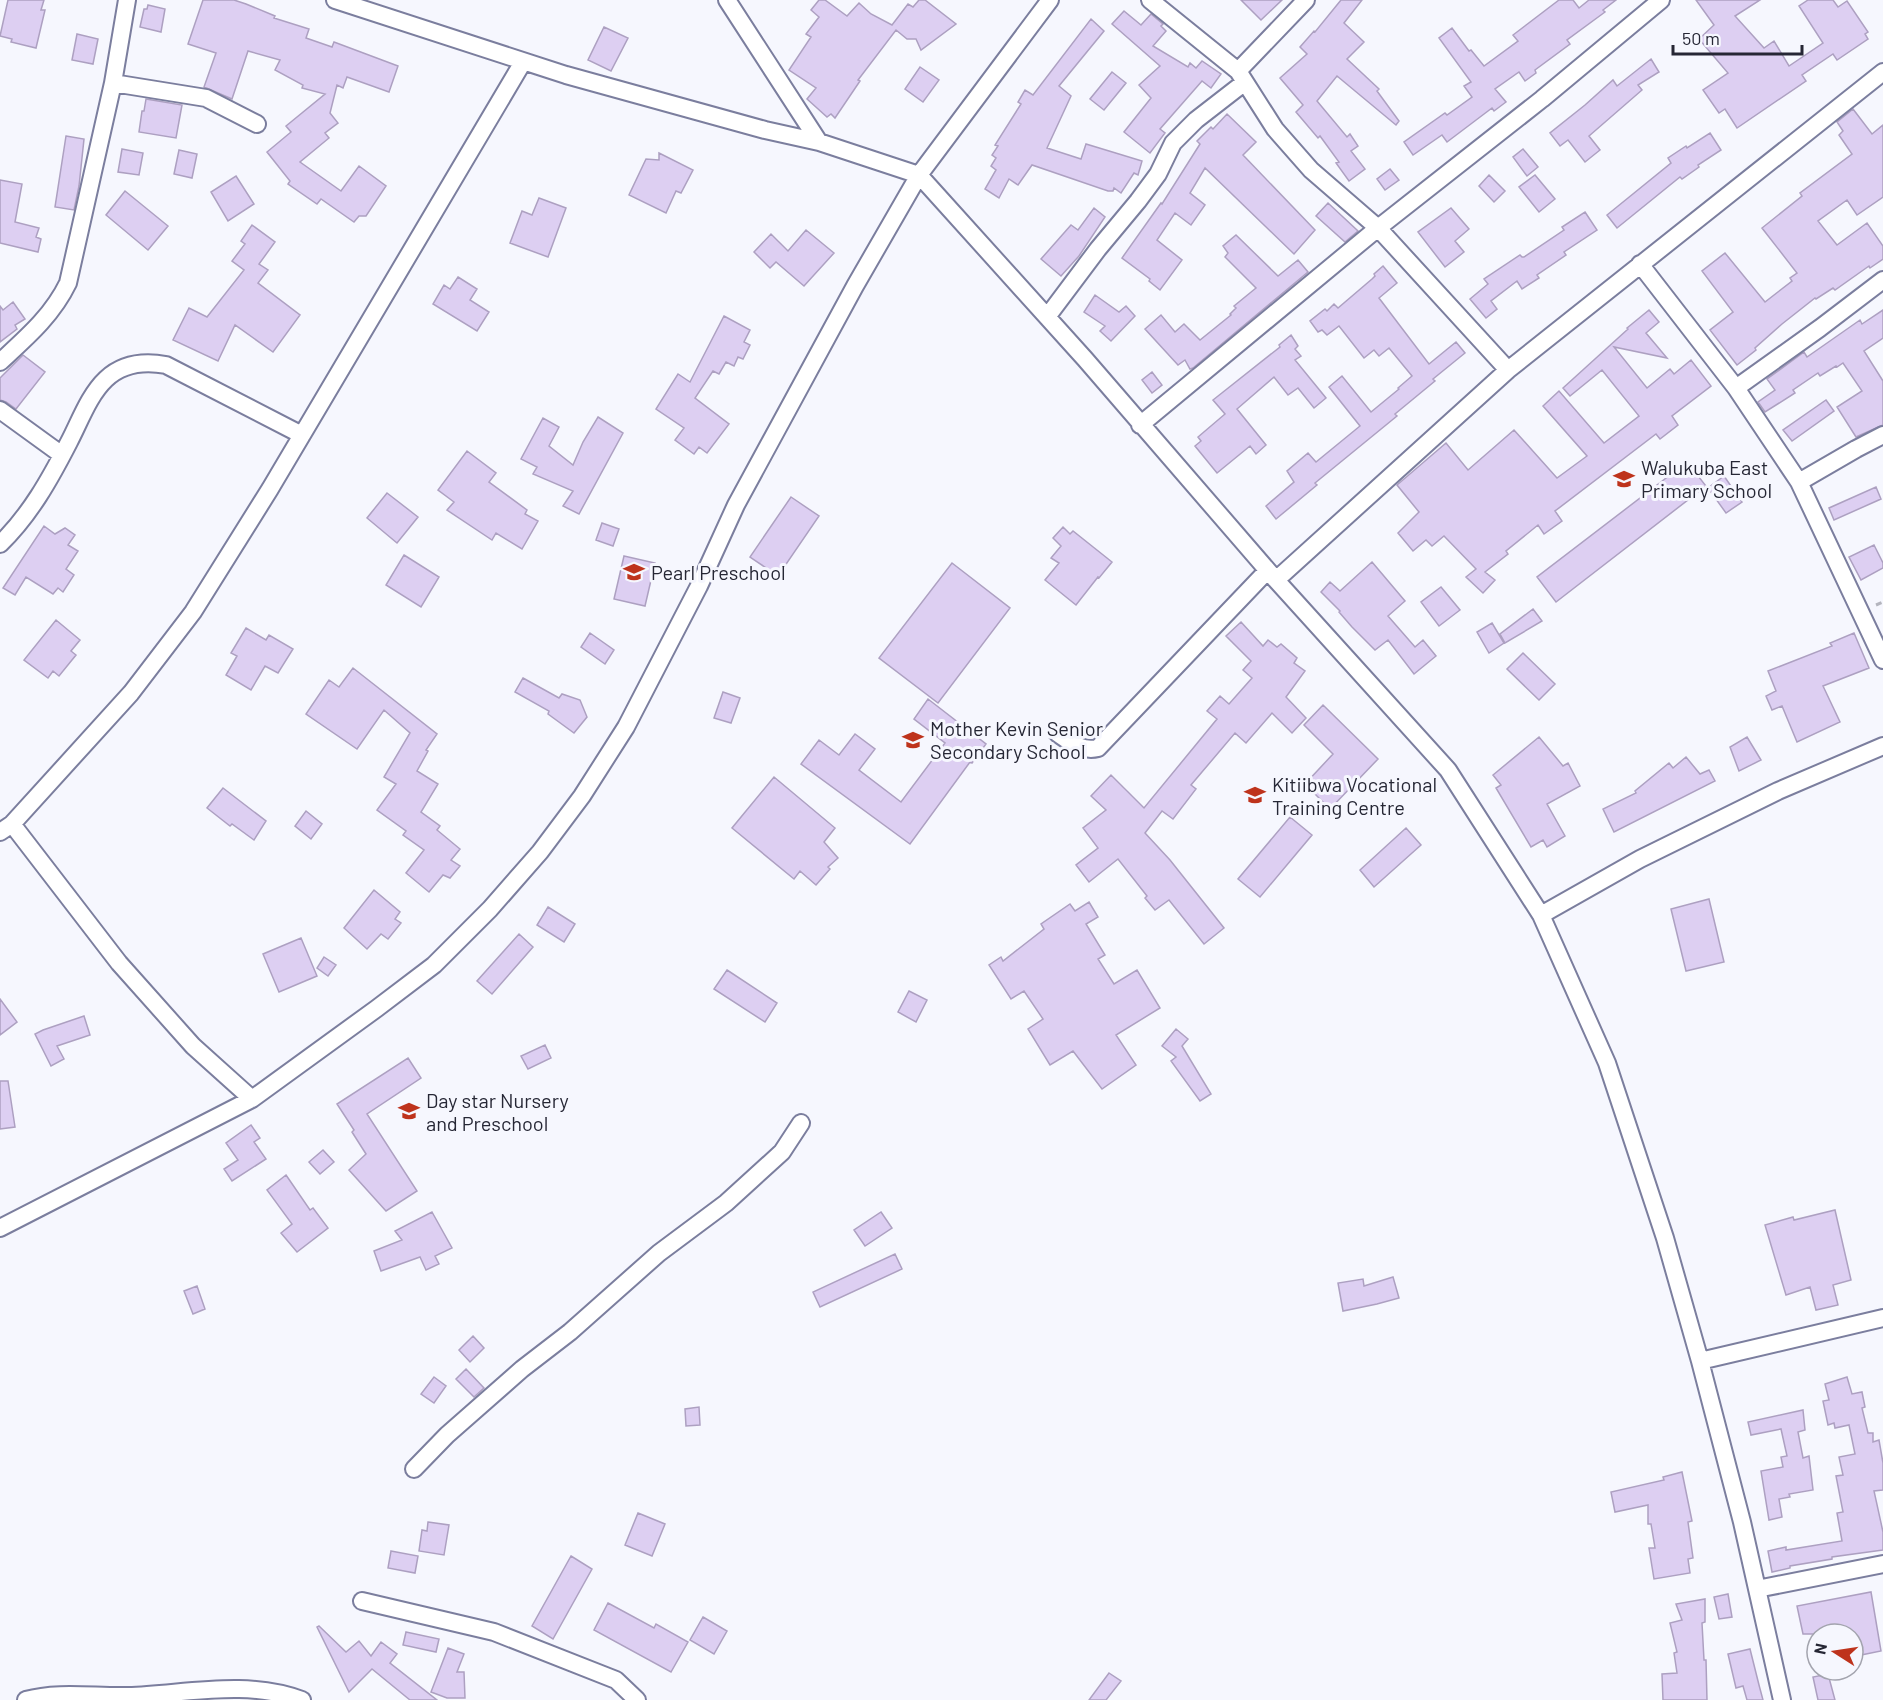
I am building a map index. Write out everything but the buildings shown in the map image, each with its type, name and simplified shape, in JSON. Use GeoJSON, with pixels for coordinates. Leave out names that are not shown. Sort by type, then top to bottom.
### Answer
{"type":"FeatureCollection","features":[{"type":"Feature","properties":{"kind":"street"},"geometry":{"type":"LineString","coordinates":[[0,362],[59,302],[68,283],[113,82],[127,0]]}},
{"type":"Feature","properties":{"kind":"street"},"geometry":{"type":"LineString","coordinates":[[335,0],[523,62],[636,96],[819,142],[920,175],[1047,317],[1271,576],[1448,770],[1541,915],[1607,1063],[1665,1238],[1700,1361],[1782,1700]]}},
{"type":"Feature","properties":{"kind":"street"},"geometry":{"type":"LineString","coordinates":[[727,0],[819,142]]}},
{"type":"Feature","properties":{"kind":"street"},"geometry":{"type":"LineString","coordinates":[[0,1228],[252,1099],[434,965],[490,909],[533,860],[582,796],[626,727],[699,586],[752,476],[855,286],[920,175],[1050,0]]}},
{"type":"Feature","properties":{"kind":"street"},"geometry":{"type":"LineString","coordinates":[[1150,0],[1242,76],[1275,129],[1311,171],[1378,228],[1508,370]]}},
{"type":"Feature","properties":{"kind":"street"},"geometry":{"type":"LineString","coordinates":[[1047,317],[1158,174],[1173,143],[1242,76],[1306,0]]}},
{"type":"Feature","properties":{"kind":"street"},"geometry":{"type":"LineString","coordinates":[[1140,425],[1378,228],[1542,99],[1661,0]]}},
{"type":"Feature","properties":{"kind":"street"},"geometry":{"type":"LineString","coordinates":[[252,1099],[194,1046],[6,828],[131,693],[194,612],[302,435],[523,62]]}},
{"type":"Feature","properties":{"kind":"street"},"geometry":{"type":"LineString","coordinates":[[1057,734],[1082,748],[1091,750],[1098,748],[1271,576],[1508,370],[1883,72]]}},
{"type":"Feature","properties":{"kind":"street"},"geometry":{"type":"LineString","coordinates":[[113,82],[206,98],[257,124]]}},
{"type":"Feature","properties":{"kind":"street"},"geometry":{"type":"LineString","coordinates":[[1640,264],[1736,388],[1799,482],[1883,660]]}},
{"type":"Feature","properties":{"kind":"street"},"geometry":{"type":"LineString","coordinates":[[1736,388],[1883,280]]}},
{"type":"Feature","properties":{"kind":"street"},"geometry":{"type":"LineString","coordinates":[[0,544],[36,501],[94,392],[107,378],[132,364],[150,362],[166,365],[302,435]]}},
{"type":"Feature","properties":{"kind":"street"},"geometry":{"type":"LineString","coordinates":[[0,410],[62,455]]}},
{"type":"Feature","properties":{"kind":"street"},"geometry":{"type":"LineString","coordinates":[[1799,482],[1883,435]]}},
{"type":"Feature","properties":{"kind":"street"},"geometry":{"type":"LineString","coordinates":[[1541,915],[1640,859],[1778,791],[1883,746]]}},
{"type":"Feature","properties":{"kind":"street"},"geometry":{"type":"LineString","coordinates":[[414,1469],[447,1435],[522,1369],[570,1332],[659,1253],[726,1203],[782,1152],[801,1123]]}},
{"type":"Feature","properties":{"kind":"street"},"geometry":{"type":"LineString","coordinates":[[1700,1361],[1883,1318]]}},
{"type":"Feature","properties":{"kind":"street"},"geometry":{"type":"LineString","coordinates":[[1757,1589],[1883,1564]]}},
{"type":"Feature","properties":{"kind":"street"},"geometry":{"type":"LineString","coordinates":[[362,1601],[494,1632],[616,1680],[637,1700]]}},
{"type":"Feature","properties":{"kind":"street"},"geometry":{"type":"LineString","coordinates":[[22,1700],[67,1695],[128,1696],[249,1689],[302,1700]]}},
{"type":"Feature","properties":{"kind":"place","name":"Walukuba East Primary School"},"geometry":{"type":"Point","coordinates":[1624,479]}},
{"type":"Feature","properties":{"kind":"place","name":"Pearl Preschool"},"geometry":{"type":"Point","coordinates":[634,572]}},
{"type":"Feature","properties":{"kind":"place","name":"Mother Kevin Senior Secondary School"},"geometry":{"type":"Point","coordinates":[913,740]}},
{"type":"Feature","properties":{"kind":"place","name":"Kitiibwa Vocational Training Centre"},"geometry":{"type":"Point","coordinates":[1255,795]}},
{"type":"Feature","properties":{"kind":"place","name":"Day star Nursery and Preschool"},"geometry":{"type":"Point","coordinates":[409,1111]}}]}
